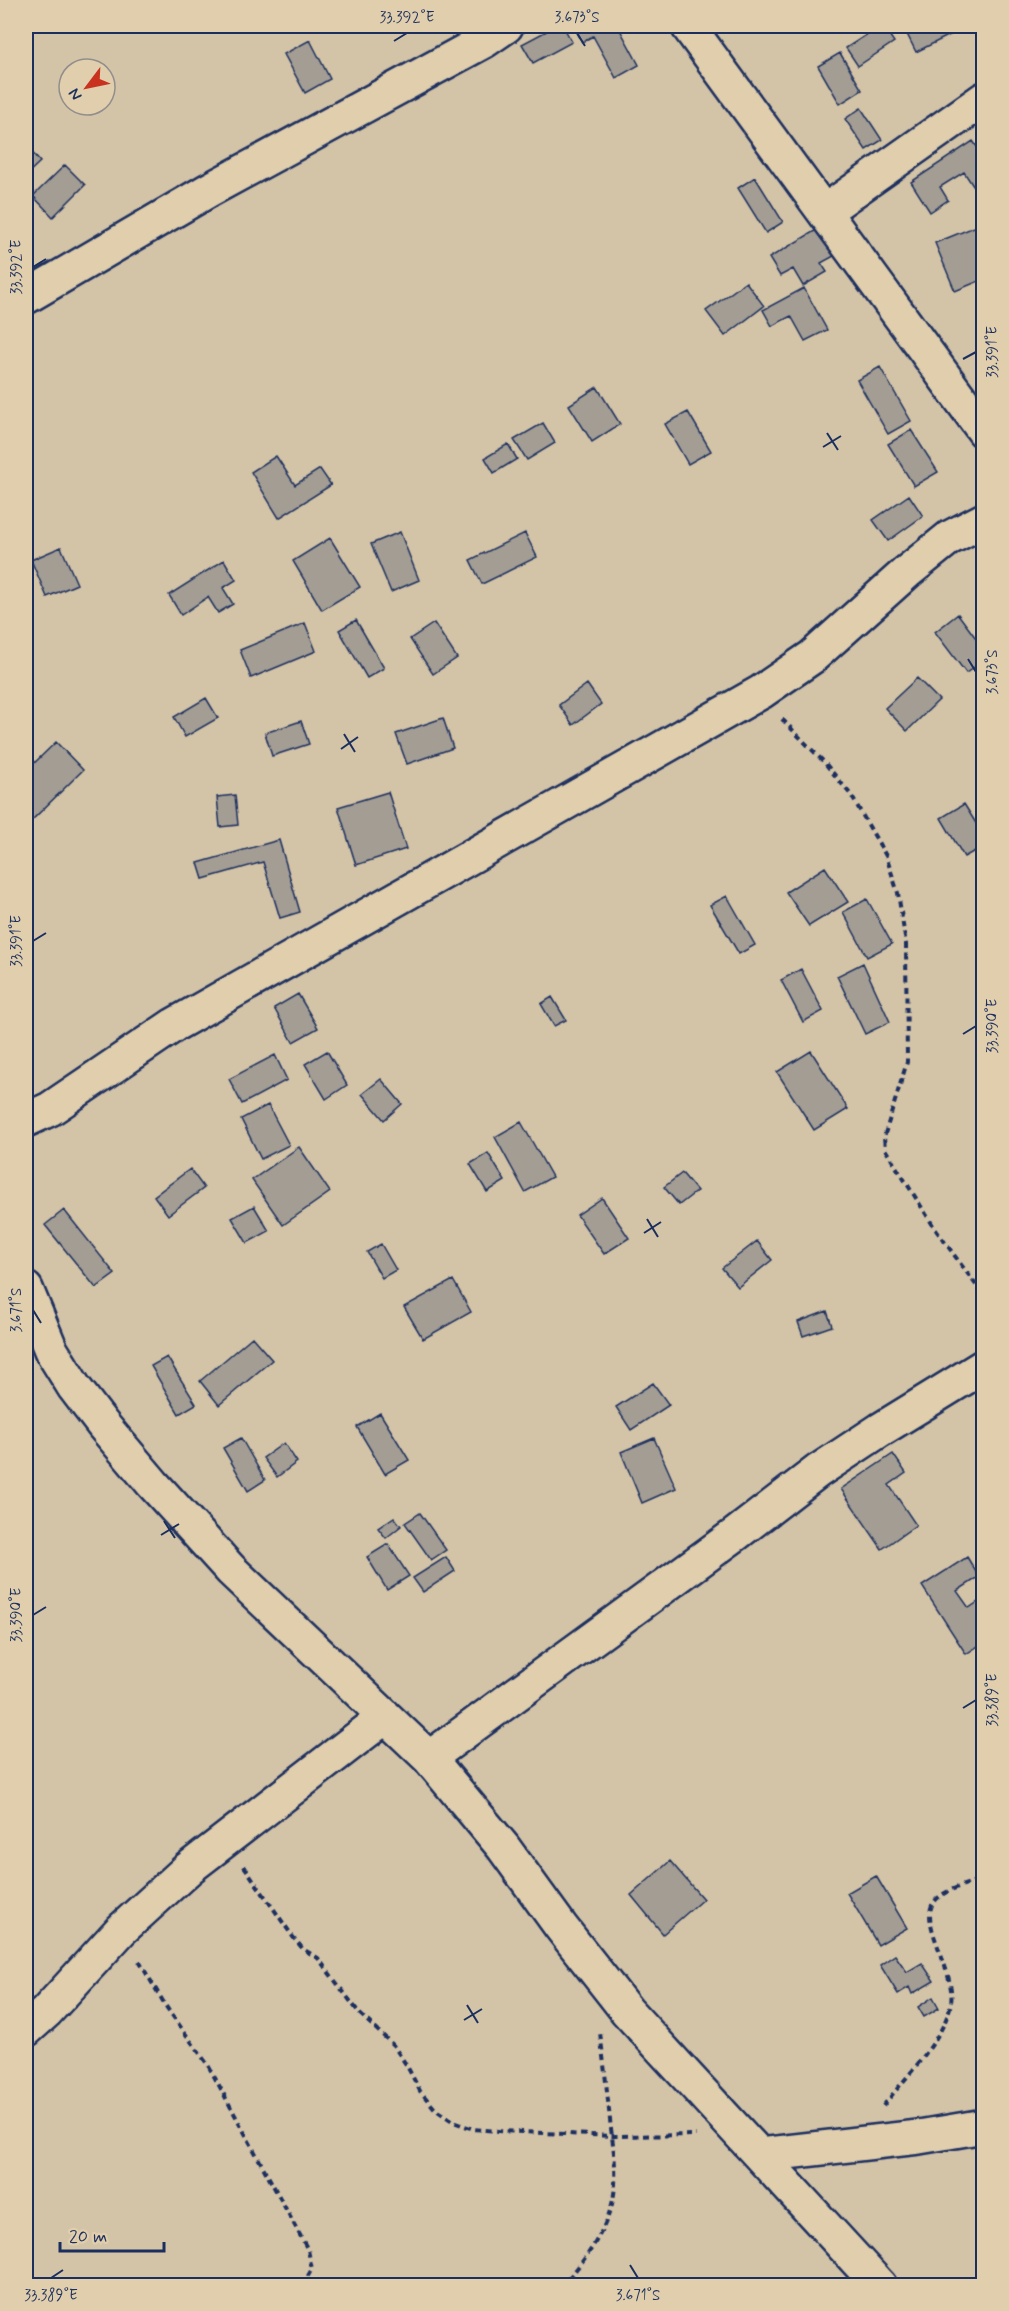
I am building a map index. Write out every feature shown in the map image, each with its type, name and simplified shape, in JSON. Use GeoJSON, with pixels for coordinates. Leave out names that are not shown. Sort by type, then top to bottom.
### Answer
{"type":"FeatureCollection","features":[{"type":"Feature","properties":{"kind":"street"},"geometry":{"type":"LineString","coordinates":[[26,297],[209,190],[484,41],[506,26]]}},
{"type":"Feature","properties":{"kind":"street"},"geometry":{"type":"LineString","coordinates":[[688,26],[984,431]]}},
{"type":"Feature","properties":{"kind":"street"},"geometry":{"type":"LineString","coordinates":[[825,211],[984,99]]}},
{"type":"Feature","properties":{"kind":"street"},"geometry":{"type":"LineString","coordinates":[[26,1120],[50,1109],[174,1025],[761,692],[812,657],[907,572],[949,538],[984,520]]}},
{"type":"Feature","properties":{"kind":"street"},"geometry":{"type":"LineString","coordinates":[[26,1289],[51,1350],[103,1425],[231,1570],[429,1758],[503,1847],[561,1927],[627,2011],[880,2286]]}},
{"type":"Feature","properties":{"kind":"street"},"geometry":{"type":"LineString","coordinates":[[429,1758],[736,1534],[818,1471],[984,1365]]}},
{"type":"Feature","properties":{"kind":"street"},"geometry":{"type":"LineString","coordinates":[[26,2030],[46,2012],[121,1930],[189,1868],[385,1717]]}},
{"type":"Feature","properties":{"kind":"street"},"geometry":{"type":"LineString","coordinates":[[751,2144],[859,2144],[984,2126]]}},
{"type":"Feature","properties":{"kind":"path"},"geometry":{"type":"LineString","coordinates":[[761,692],[789,728],[838,777],[886,856],[898,893],[906,944],[908,1009],[907,1062],[884,1137],[885,1149],[936,1230],[984,1296]]}},
{"type":"Feature","properties":{"kind":"path"},"geometry":{"type":"LineString","coordinates":[[226,1839],[293,1937],[303,1948],[318,1958],[360,2014],[393,2045],[420,2091],[436,2110],[454,2122],[473,2129],[751,2144]]}},
{"type":"Feature","properties":{"kind":"path"},"geometry":{"type":"LineString","coordinates":[[859,2144],[884,2104],[925,2054],[948,2014],[952,1987],[945,1959],[934,1938],[930,1921],[930,1910],[934,1901],[953,1889],[984,1878]]}},
{"type":"Feature","properties":{"kind":"path"},"geometry":{"type":"LineString","coordinates":[[121,1930],[167,2008],[207,2066],[308,2250],[312,2269],[302,2286]]}},
{"type":"Feature","properties":{"kind":"path"},"geometry":{"type":"LineString","coordinates":[[561,2286],[572,2276],[591,2248],[606,2220],[612,2201],[615,2174],[600,2025]]}},
{"type":"Feature","properties":{"kind":"building"},"geometry":{"type":"Polygon","coordinates":[[[556,26],[563,26],[572,42],[533,63],[522,44],[556,26]]]}},
{"type":"Feature","properties":{"kind":"building"},"geometry":{"type":"Polygon","coordinates":[[[574,26],[618,26],[639,65],[616,78],[593,36],[582,42],[574,26]]]}},
{"type":"Feature","properties":{"kind":"building"},"geometry":{"type":"Polygon","coordinates":[[[883,26],[894,42],[858,66],[846,48],[883,26]]]}},
{"type":"Feature","properties":{"kind":"building"},"geometry":{"type":"Polygon","coordinates":[[[925,26],[968,26],[916,52],[907,34],[925,26]]]}},
{"type":"Feature","properties":{"kind":"building"},"geometry":{"type":"Polygon","coordinates":[[[310,40],[330,79],[305,93],[284,54],[310,40]]]}},
{"type":"Feature","properties":{"kind":"building"},"geometry":{"type":"Polygon","coordinates":[[[840,53],[862,90],[840,104],[818,66],[840,53]]]}},
{"type":"Feature","properties":{"kind":"building"},"geometry":{"type":"Polygon","coordinates":[[[861,108],[882,140],[866,150],[845,119],[861,108]]]}},
{"type":"Feature","properties":{"kind":"building"},"geometry":{"type":"Polygon","coordinates":[[[973,141],[984,157],[984,192],[979,195],[964,172],[940,187],[948,200],[930,212],[911,182],[973,141]]]}},
{"type":"Feature","properties":{"kind":"building"},"geometry":{"type":"Polygon","coordinates":[[[26,145],[40,162],[26,175],[26,145]]]}},
{"type":"Feature","properties":{"kind":"building"},"geometry":{"type":"Polygon","coordinates":[[[65,165],[85,185],[53,217],[33,196],[65,165]]]}},
{"type":"Feature","properties":{"kind":"building"},"geometry":{"type":"Polygon","coordinates":[[[755,177],[783,222],[766,233],[738,188],[755,177]]]}},
{"type":"Feature","properties":{"kind":"building"},"geometry":{"type":"Polygon","coordinates":[[[984,223],[984,279],[955,291],[935,243],[984,223]]]}},
{"type":"Feature","properties":{"kind":"building"},"geometry":{"type":"Polygon","coordinates":[[[818,229],[834,256],[821,263],[827,272],[803,286],[793,269],[780,276],[769,258],[818,229]]]}},
{"type":"Feature","properties":{"kind":"building"},"geometry":{"type":"Polygon","coordinates":[[[746,282],[764,306],[725,336],[706,311],[746,282]]]}},
{"type":"Feature","properties":{"kind":"building"},"geometry":{"type":"Polygon","coordinates":[[[804,288],[827,330],[805,341],[791,316],[772,326],[763,310],[804,288]]]}},
{"type":"Feature","properties":{"kind":"building"},"geometry":{"type":"Polygon","coordinates":[[[880,367],[911,421],[888,434],[857,380],[880,367]]]}},
{"type":"Feature","properties":{"kind":"building"},"geometry":{"type":"Polygon","coordinates":[[[597,387],[620,424],[592,442],[569,405],[597,387]]]}},
{"type":"Feature","properties":{"kind":"building"},"geometry":{"type":"Polygon","coordinates":[[[688,412],[711,451],[688,464],[665,424],[688,412]]]}},
{"type":"Feature","properties":{"kind":"building"},"geometry":{"type":"Polygon","coordinates":[[[543,423],[555,443],[527,460],[514,440],[543,423]]]}},
{"type":"Feature","properties":{"kind":"building"},"geometry":{"type":"Polygon","coordinates":[[[911,430],[938,472],[914,486],[888,444],[911,430]]]}},
{"type":"Feature","properties":{"kind":"building"},"geometry":{"type":"Polygon","coordinates":[[[508,444],[517,459],[494,473],[485,458],[508,444]]]}},
{"type":"Feature","properties":{"kind":"building"},"geometry":{"type":"Polygon","coordinates":[[[276,456],[295,485],[320,469],[331,485],[279,518],[251,472],[276,456]]]}},
{"type":"Feature","properties":{"kind":"building"},"geometry":{"type":"Polygon","coordinates":[[[909,495],[923,516],[888,541],[873,520],[909,495]]]}},
{"type":"Feature","properties":{"kind":"building"},"geometry":{"type":"Polygon","coordinates":[[[400,532],[419,580],[391,592],[371,544],[400,532]]]}},
{"type":"Feature","properties":{"kind":"building"},"geometry":{"type":"Polygon","coordinates":[[[525,533],[537,557],[482,584],[470,560],[525,533]]]}},
{"type":"Feature","properties":{"kind":"building"},"geometry":{"type":"Polygon","coordinates":[[[330,538],[360,587],[322,610],[293,561],[330,538]]]}},
{"type":"Feature","properties":{"kind":"building"},"geometry":{"type":"Polygon","coordinates":[[[61,547],[77,584],[47,597],[31,560],[61,547]]]}},
{"type":"Feature","properties":{"kind":"building"},"geometry":{"type":"Polygon","coordinates":[[[224,560],[236,580],[223,588],[233,604],[218,613],[208,597],[181,615],[169,595],[224,560]]]}},
{"type":"Feature","properties":{"kind":"building"},"geometry":{"type":"Polygon","coordinates":[[[958,614],[984,649],[984,660],[966,673],[935,632],[958,614]]]}},
{"type":"Feature","properties":{"kind":"building"},"geometry":{"type":"Polygon","coordinates":[[[356,620],[384,668],[367,678],[339,630],[356,620]]]}},
{"type":"Feature","properties":{"kind":"building"},"geometry":{"type":"Polygon","coordinates":[[[305,623],[316,651],[251,678],[240,650],[305,623]]]}},
{"type":"Feature","properties":{"kind":"building"},"geometry":{"type":"Polygon","coordinates":[[[434,623],[457,658],[433,674],[410,639],[434,623]]]}},
{"type":"Feature","properties":{"kind":"building"},"geometry":{"type":"Polygon","coordinates":[[[917,678],[939,700],[907,731],[885,708],[917,678]]]}},
{"type":"Feature","properties":{"kind":"building"},"geometry":{"type":"Polygon","coordinates":[[[587,684],[601,704],[573,725],[559,705],[587,684]]]}},
{"type":"Feature","properties":{"kind":"building"},"geometry":{"type":"Polygon","coordinates":[[[206,698],[218,718],[185,737],[174,717],[206,698]]]}},
{"type":"Feature","properties":{"kind":"building"},"geometry":{"type":"Polygon","coordinates":[[[443,718],[453,748],[407,764],[396,734],[443,718]]]}},
{"type":"Feature","properties":{"kind":"building"},"geometry":{"type":"Polygon","coordinates":[[[301,721],[309,744],[272,756],[265,733],[301,721]]]}},
{"type":"Feature","properties":{"kind":"building"},"geometry":{"type":"Polygon","coordinates":[[[56,742],[83,770],[29,823],[26,819],[26,771],[56,742]]]}},
{"type":"Feature","properties":{"kind":"building"},"geometry":{"type":"Polygon","coordinates":[[[388,792],[406,849],[356,865],[338,807],[388,792]]]}},
{"type":"Feature","properties":{"kind":"building"},"geometry":{"type":"Polygon","coordinates":[[[235,795],[238,825],[220,827],[217,797],[235,795]]]}},
{"type":"Feature","properties":{"kind":"building"},"geometry":{"type":"Polygon","coordinates":[[[964,804],[984,836],[984,846],[964,857],[941,818],[964,804]]]}},
{"type":"Feature","properties":{"kind":"building"},"geometry":{"type":"Polygon","coordinates":[[[279,840],[300,912],[280,918],[263,862],[203,879],[198,863],[279,840]]]}},
{"type":"Feature","properties":{"kind":"building"},"geometry":{"type":"Polygon","coordinates":[[[825,867],[848,902],[809,926],[786,892],[825,867]]]}},
{"type":"Feature","properties":{"kind":"building"},"geometry":{"type":"Polygon","coordinates":[[[727,896],[755,945],[739,954],[710,905],[727,896]]]}},
{"type":"Feature","properties":{"kind":"building"},"geometry":{"type":"Polygon","coordinates":[[[867,899],[892,944],[867,957],[843,912],[867,899]]]}},
{"type":"Feature","properties":{"kind":"building"},"geometry":{"type":"Polygon","coordinates":[[[863,963],[890,1022],[865,1034],[837,976],[863,963]]]}},
{"type":"Feature","properties":{"kind":"building"},"geometry":{"type":"Polygon","coordinates":[[[801,969],[823,1011],[803,1022],[781,980],[801,969]]]}},
{"type":"Feature","properties":{"kind":"building"},"geometry":{"type":"Polygon","coordinates":[[[298,994],[318,1028],[293,1042],[274,1008],[298,994]]]}},
{"type":"Feature","properties":{"kind":"building"},"geometry":{"type":"Polygon","coordinates":[[[552,997],[566,1020],[554,1026],[541,1004],[552,997]]]}},
{"type":"Feature","properties":{"kind":"building"},"geometry":{"type":"Polygon","coordinates":[[[327,1051],[347,1085],[326,1099],[305,1064],[327,1051]]]}},
{"type":"Feature","properties":{"kind":"building"},"geometry":{"type":"Polygon","coordinates":[[[811,1051],[848,1109],[814,1130],[777,1072],[811,1051]]]}},
{"type":"Feature","properties":{"kind":"building"},"geometry":{"type":"Polygon","coordinates":[[[275,1055],[287,1080],[242,1104],[229,1079],[275,1055]]]}},
{"type":"Feature","properties":{"kind":"building"},"geometry":{"type":"Polygon","coordinates":[[[381,1079],[402,1104],[384,1120],[362,1094],[381,1079]]]}},
{"type":"Feature","properties":{"kind":"building"},"geometry":{"type":"Polygon","coordinates":[[[268,1105],[289,1145],[261,1159],[241,1119],[268,1105]]]}},
{"type":"Feature","properties":{"kind":"building"},"geometry":{"type":"Polygon","coordinates":[[[521,1122],[552,1177],[525,1192],[495,1137],[521,1122]]]}},
{"type":"Feature","properties":{"kind":"building"},"geometry":{"type":"Polygon","coordinates":[[[299,1147],[330,1192],[283,1225],[252,1180],[299,1147]]]}},
{"type":"Feature","properties":{"kind":"building"},"geometry":{"type":"Polygon","coordinates":[[[488,1153],[505,1181],[487,1192],[470,1164],[488,1153]]]}},
{"type":"Feature","properties":{"kind":"building"},"geometry":{"type":"Polygon","coordinates":[[[190,1169],[204,1188],[168,1215],[154,1196],[190,1169]]]}},
{"type":"Feature","properties":{"kind":"building"},"geometry":{"type":"Polygon","coordinates":[[[682,1173],[697,1191],[679,1205],[664,1187],[682,1173]]]}},
{"type":"Feature","properties":{"kind":"building"},"geometry":{"type":"Polygon","coordinates":[[[602,1198],[629,1238],[604,1254],[577,1215],[602,1198]]]}},
{"type":"Feature","properties":{"kind":"building"},"geometry":{"type":"Polygon","coordinates":[[[254,1206],[269,1231],[247,1243],[232,1218],[254,1206]]]}},
{"type":"Feature","properties":{"kind":"building"},"geometry":{"type":"Polygon","coordinates":[[[64,1210],[115,1274],[96,1288],[45,1225],[64,1210]]]}},
{"type":"Feature","properties":{"kind":"building"},"geometry":{"type":"Polygon","coordinates":[[[757,1241],[772,1260],[738,1287],[722,1268],[757,1241]]]}},
{"type":"Feature","properties":{"kind":"building"},"geometry":{"type":"Polygon","coordinates":[[[381,1244],[396,1270],[382,1278],[367,1252],[381,1244]]]}},
{"type":"Feature","properties":{"kind":"building"},"geometry":{"type":"Polygon","coordinates":[[[453,1280],[471,1312],[423,1339],[404,1307],[453,1280]]]}},
{"type":"Feature","properties":{"kind":"building"},"geometry":{"type":"Polygon","coordinates":[[[827,1311],[832,1326],[803,1336],[798,1322],[827,1311]]]}},
{"type":"Feature","properties":{"kind":"building"},"geometry":{"type":"Polygon","coordinates":[[[252,1337],[272,1360],[219,1405],[200,1381],[252,1337]]]}},
{"type":"Feature","properties":{"kind":"building"},"geometry":{"type":"Polygon","coordinates":[[[167,1357],[196,1404],[179,1414],[151,1366],[167,1357]]]}},
{"type":"Feature","properties":{"kind":"building"},"geometry":{"type":"Polygon","coordinates":[[[653,1383],[669,1405],[631,1430],[616,1407],[653,1383]]]}},
{"type":"Feature","properties":{"kind":"building"},"geometry":{"type":"Polygon","coordinates":[[[380,1413],[409,1460],[385,1474],[357,1427],[380,1413]]]}},
{"type":"Feature","properties":{"kind":"building"},"geometry":{"type":"Polygon","coordinates":[[[241,1438],[265,1480],[248,1491],[223,1448],[241,1438]]]}},
{"type":"Feature","properties":{"kind":"building"},"geometry":{"type":"Polygon","coordinates":[[[654,1438],[676,1488],[642,1503],[621,1452],[654,1438]]]}},
{"type":"Feature","properties":{"kind":"building"},"geometry":{"type":"Polygon","coordinates":[[[284,1443],[297,1462],[277,1477],[263,1458],[284,1443]]]}},
{"type":"Feature","properties":{"kind":"building"},"geometry":{"type":"Polygon","coordinates":[[[893,1454],[906,1473],[889,1485],[916,1525],[882,1549],[841,1489],[893,1454]]]}},
{"type":"Feature","properties":{"kind":"building"},"geometry":{"type":"Polygon","coordinates":[[[420,1513],[446,1550],[431,1560],[405,1523],[420,1513]]]}},
{"type":"Feature","properties":{"kind":"building"},"geometry":{"type":"Polygon","coordinates":[[[394,1517],[401,1526],[386,1538],[378,1528],[394,1517]]]}},
{"type":"Feature","properties":{"kind":"building"},"geometry":{"type":"Polygon","coordinates":[[[388,1544],[409,1576],[387,1590],[367,1557],[388,1544]]]}},
{"type":"Feature","properties":{"kind":"building"},"geometry":{"type":"Polygon","coordinates":[[[446,1557],[455,1571],[423,1592],[413,1578],[446,1557]]]}},
{"type":"Feature","properties":{"kind":"building"},"geometry":{"type":"Polygon","coordinates":[[[967,1557],[979,1577],[957,1591],[969,1608],[984,1598],[984,1642],[966,1654],[922,1586],[967,1557]]]}},
{"type":"Feature","properties":{"kind":"building"},"geometry":{"type":"Polygon","coordinates":[[[670,1861],[703,1899],[663,1934],[631,1895],[670,1861]]]}},
{"type":"Feature","properties":{"kind":"building"},"geometry":{"type":"Polygon","coordinates":[[[876,1876],[907,1928],[878,1945],[847,1893],[876,1876]]]}},
{"type":"Feature","properties":{"kind":"building"},"geometry":{"type":"Polygon","coordinates":[[[895,1955],[907,1972],[922,1963],[934,1981],[912,1994],[909,1987],[898,1994],[880,1965],[895,1955]]]}},
{"type":"Feature","properties":{"kind":"building"},"geometry":{"type":"Polygon","coordinates":[[[984,1972],[984,2001],[983,2002],[976,1974],[984,1972]]]}},
{"type":"Feature","properties":{"kind":"building"},"geometry":{"type":"Polygon","coordinates":[[[933,1997],[939,2008],[924,2017],[918,2007],[933,1997]]]}}]}
